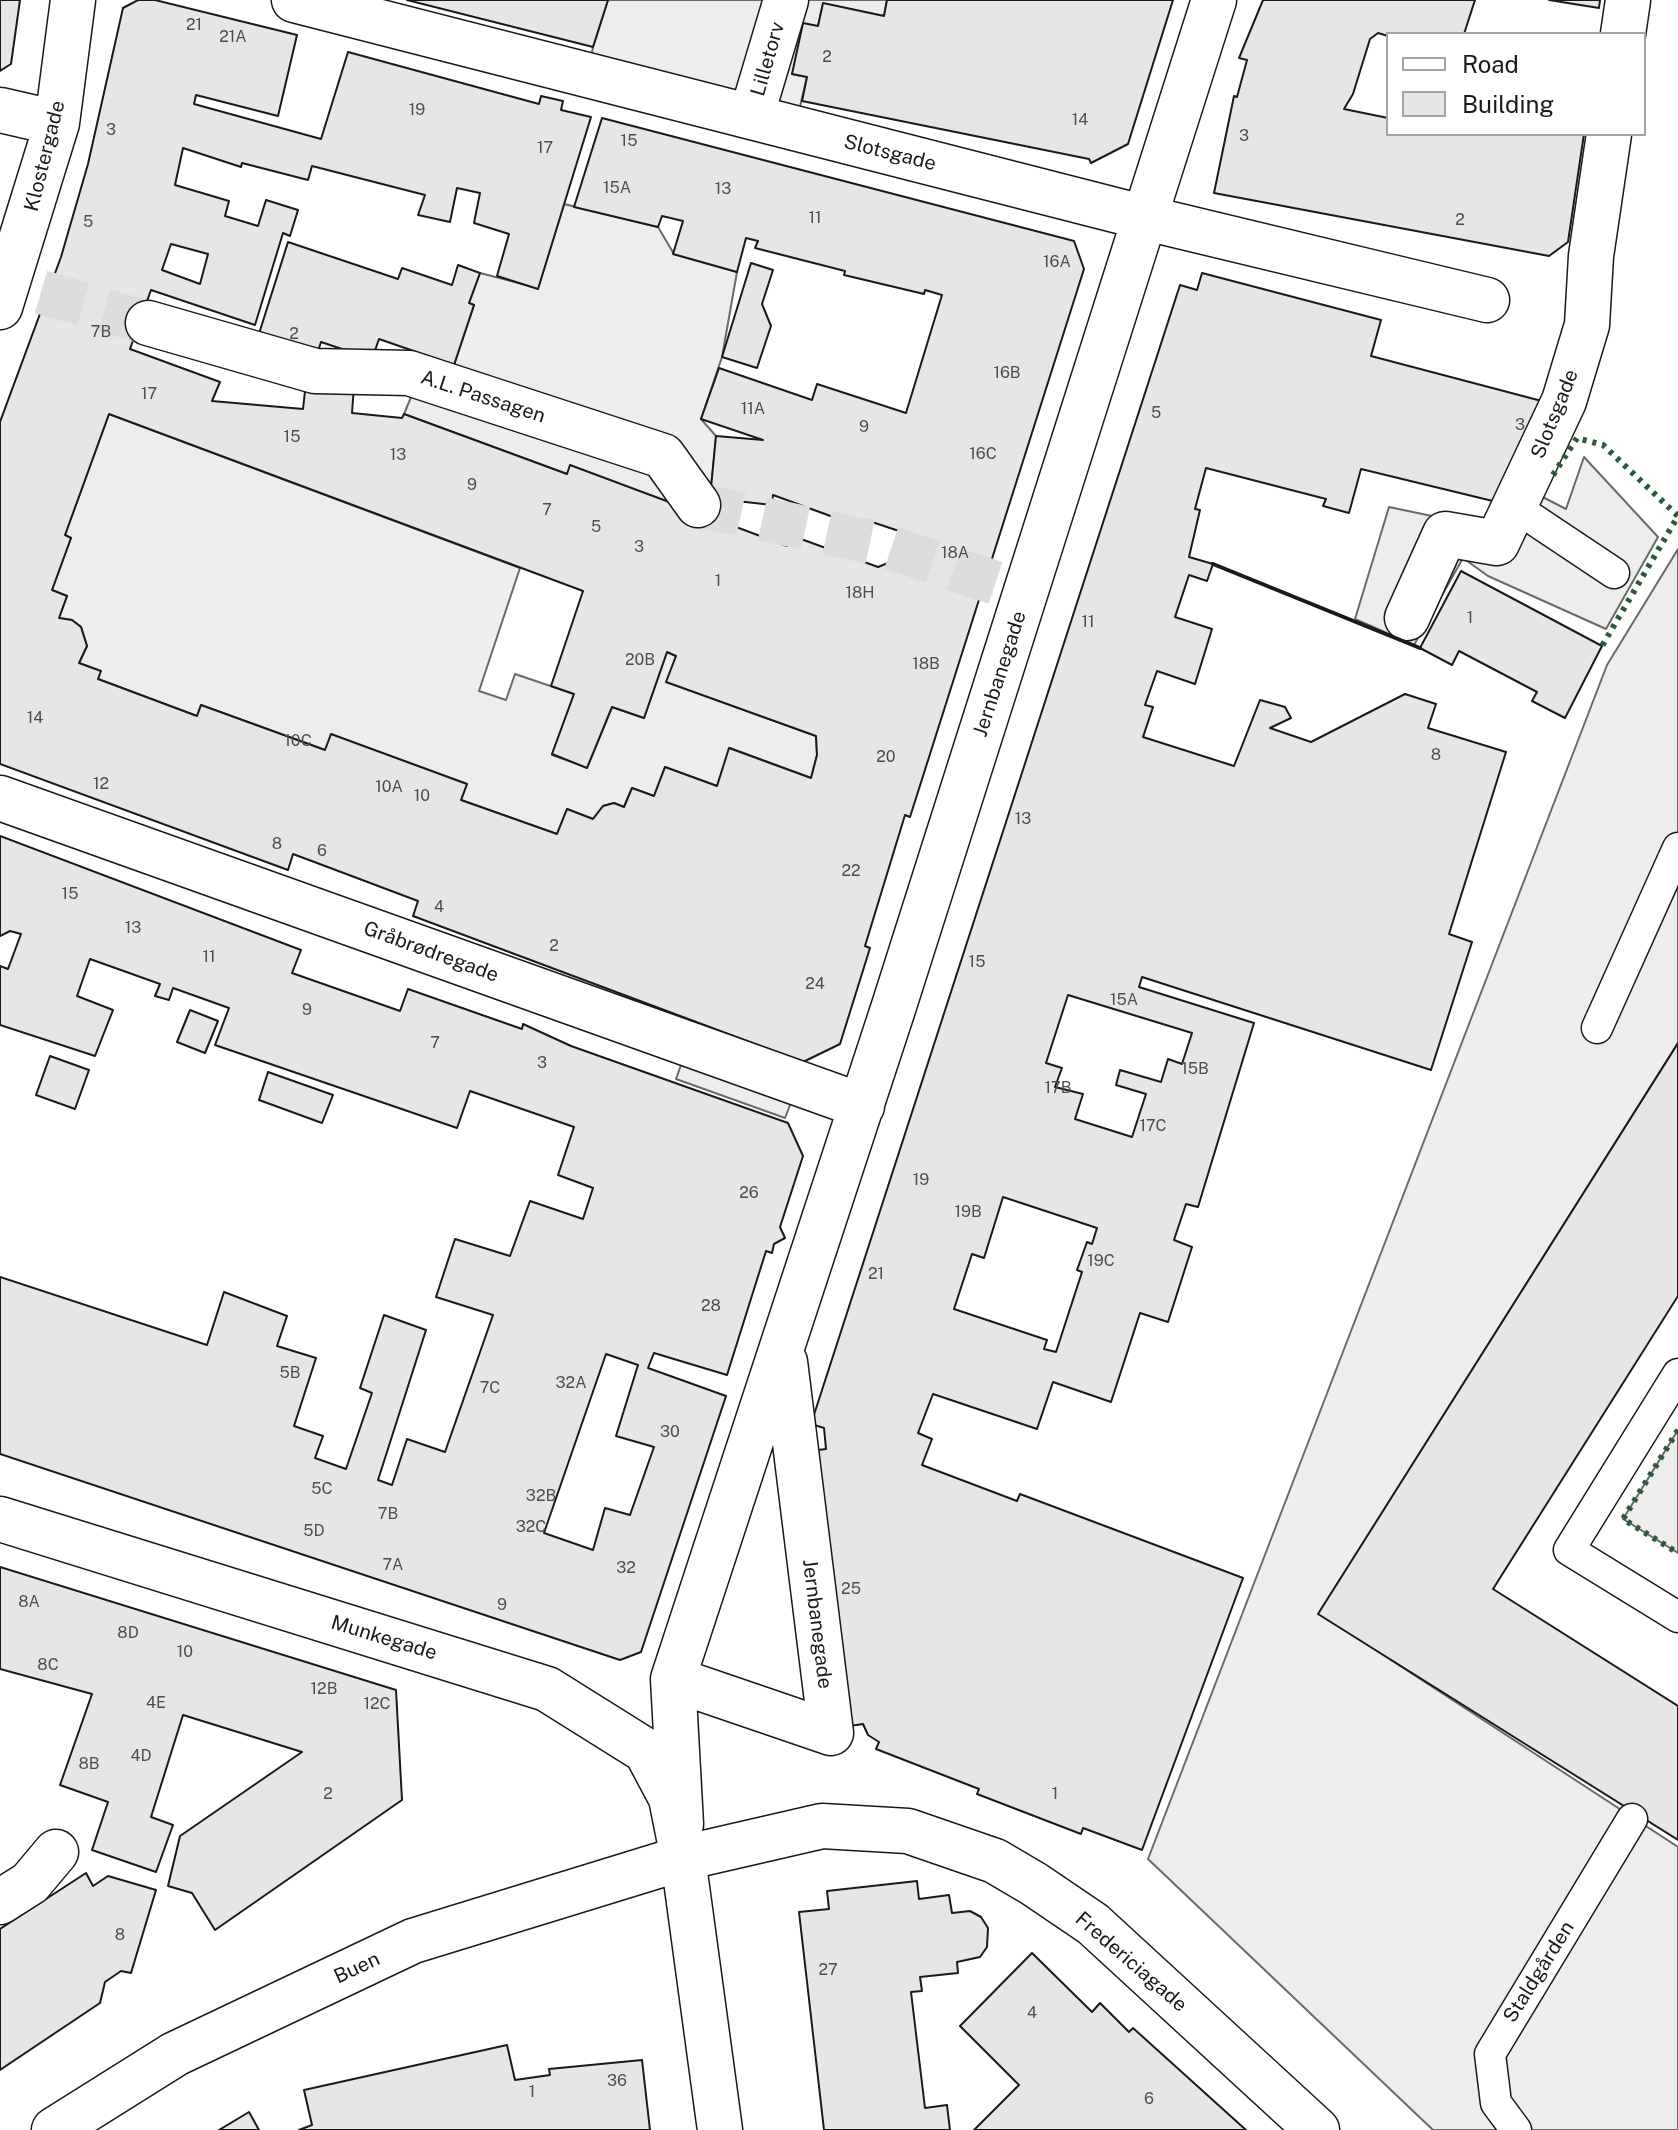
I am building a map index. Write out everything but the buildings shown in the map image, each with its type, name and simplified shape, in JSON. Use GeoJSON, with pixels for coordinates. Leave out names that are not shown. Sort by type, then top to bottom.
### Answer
{"type":"FeatureCollection","features":[{"type":"Feature","properties":{"kind":"street","name":"Klostergade"},"geometry":{"type":"LineString","coordinates":[[17,293],[57,123],[73,0]]}},
{"type":"Feature","properties":{"kind":"street","name":"Slotsgade"},"geometry":{"type":"LineString","coordinates":[[294,0],[1146,218],[1487,300]]}},
{"type":"Feature","properties":{"kind":"street","name":"Lilletorv"},"geometry":{"type":"LineString","coordinates":[[751,117],[786,0]]}},
{"type":"Feature","properties":{"kind":"street","name":"Jernbanegade"},"geometry":{"type":"LineString","coordinates":[[720,2130],[683,1858],[673,1679],[862,1106],[1214,0]]}},
{"type":"Feature","properties":{"kind":"street"},"geometry":{"type":"LineString","coordinates":[[1623,32],[1628,0]]}},
{"type":"Feature","properties":{"kind":"street"},"geometry":{"type":"LineString","coordinates":[[0,110],[57,123]]}},
{"type":"Feature","properties":{"kind":"street","name":"Slotsgade"},"geometry":{"type":"LineString","coordinates":[[1407,618],[1445,534],[1497,543],[1564,401],[1587,325],[1591,256],[1609,136]]}},
{"type":"Feature","properties":{"kind":"street","name":"A.L. Passagen"},"geometry":{"type":"LineString","coordinates":[[148,323],[315,371],[409,373],[648,451],[663,456],[698,505]]}},
{"type":"Feature","properties":{"kind":"street","name":"Gråbrødregade"},"geometry":{"type":"LineString","coordinates":[[0,798],[862,1106]]}},
{"type":"Feature","properties":{"kind":"street","name":"Jernbanegade"},"geometry":{"type":"LineString","coordinates":[[673,1679],[831,1733],[783,1348]]}},
{"type":"Feature","properties":{"kind":"street","name":"Munkegade"},"geometry":{"type":"LineString","coordinates":[[0,1519],[547,1689],[646,1751],[671,1798],[683,1858]]}},
{"type":"Feature","properties":{"kind":"street","name":"Fredericiagade"},"geometry":{"type":"LineString","coordinates":[[683,1858],[822,1826],[908,1831],[995,1861],[1093,1924],[1317,2130]]}},
{"type":"Feature","properties":{"kind":"street"},"geometry":{"type":"LineString","coordinates":[[0,1902],[30,1883],[56,1852]]}},
{"type":"Feature","properties":{"kind":"street","name":"Buen"},"geometry":{"type":"LineString","coordinates":[[54,2130],[175,2054],[413,1941],[683,1858]]}},
{"type":"Feature","properties":{"kind":"lane"},"geometry":{"type":"LineString","coordinates":[[1515,507],[1614,573]]}},
{"type":"Feature","properties":{"kind":"lane"},"geometry":{"type":"LineString","coordinates":[[1597,1028],[1678,848]]}},
{"type":"Feature","properties":{"kind":"lane"},"geometry":{"type":"LineString","coordinates":[[1678,1374],[1569,1550],[1678,1617]]}},
{"type":"Feature","properties":{"kind":"lane","name":"Staldgården"},"geometry":{"type":"LineString","coordinates":[[1516,2130],[1496,2103],[1490,2054],[1632,1819]]}},
{"type":"Feature","properties":{"kind":"shaded area"},"geometry":{"type":"Polygon","coordinates":[[[608,0],[887,0],[884,16],[823,4],[818,26],[792,74],[807,77],[791,145],[584,95],[593,47],[608,0]]]}},
{"type":"Feature","properties":{"kind":"shaded area"},"geometry":{"type":"Polygon","coordinates":[[[564,204],[658,227],[674,254],[737,272],[722,357],[701,419],[716,436],[710,498],[699,513],[567,474],[404,414],[428,356],[454,365],[474,305],[469,303],[480,273],[538,288],[564,204]]]}},
{"type":"Feature","properties":{"kind":"shaded area"},"geometry":{"type":"Polygon","coordinates":[[[109,414],[520,568],[479,691],[506,700],[515,674],[574,694],[552,755],[587,767],[612,707],[644,718],[667,652],[676,656],[667,682],[816,736],[817,755],[811,778],[730,748],[717,786],[665,767],[654,796],[632,788],[624,807],[614,803],[603,806],[593,819],[567,809],[557,834],[461,800],[467,784],[332,735],[325,750],[201,705],[197,716],[98,679],[100,671],[79,663],[87,646],[81,627],[72,620],[59,618],[67,596],[52,590],[71,538],[65,535],[109,414]]]}},
{"type":"Feature","properties":{"kind":"shaded area"},"geometry":{"type":"Polygon","coordinates":[[[1584,457],[1658,537],[1606,629],[1488,576],[1463,558],[1414,645],[1355,619],[1389,507],[1508,532],[1527,489],[1566,509],[1584,457]]]}},
{"type":"Feature","properties":{"kind":"shaded area"},"geometry":{"type":"Polygon","coordinates":[[[1678,549],[1678,1043],[1319,1613],[1678,1847],[1678,2130],[1433,2130],[1148,1859],[1607,665],[1678,549]]]}},
{"type":"Feature","properties":{"kind":"shaded area"},"geometry":{"type":"Polygon","coordinates":[[[686,1051],[796,1090],[785,1118],[676,1079],[686,1051]]]}},
{"type":"Feature","properties":{"kind":"shaded area"},"geometry":{"type":"Polygon","coordinates":[[[1678,1430],[1678,1553],[1623,1519],[1678,1430]]]}},
{"type":"Feature","properties":{"kind":"tunnel"},"geometry":{"type":"LineString","coordinates":[[41,292],[148,323]]}},
{"type":"Feature","properties":{"kind":"tunnel"},"geometry":{"type":"LineString","coordinates":[[698,505],[880,544],[1026,593]]}},
{"type":"Feature","properties":{"kind":"hedge"},"geometry":{"type":"LineString","coordinates":[[1553,475],[1577,438],[1603,445],[1678,516],[1602,646]]}},
{"type":"Feature","properties":{"kind":"hedge"},"geometry":{"type":"LineString","coordinates":[[1678,1430],[1623,1519],[1678,1553]]}},
{"type":"Feature","properties":{"kind":"wall"},"geometry":{"type":"LineString","coordinates":[[1213,564],[1420,648]]}}]}
